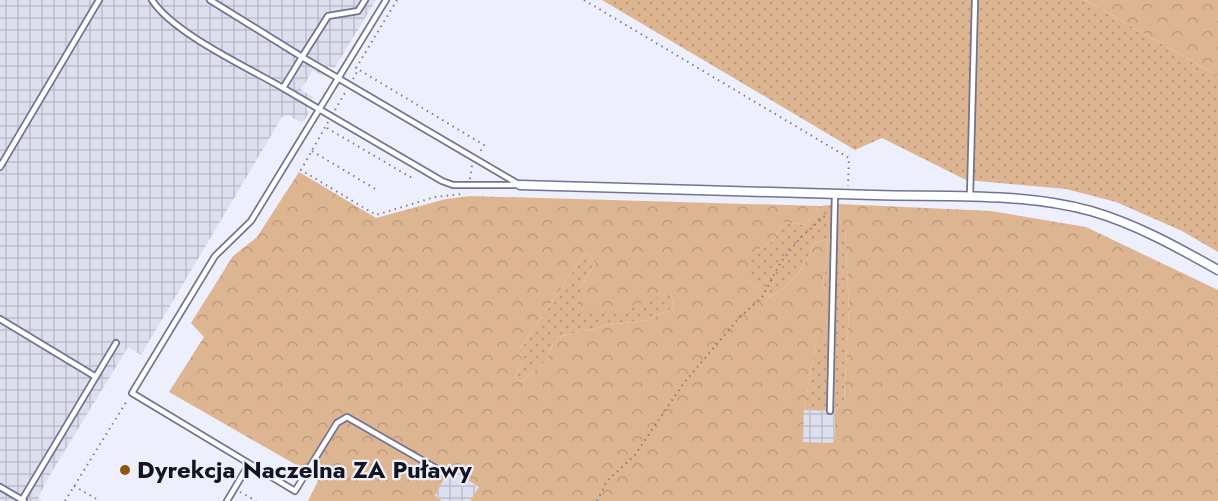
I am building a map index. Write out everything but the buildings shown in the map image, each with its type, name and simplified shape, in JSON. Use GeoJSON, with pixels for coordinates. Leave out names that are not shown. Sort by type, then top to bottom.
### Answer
{"type":"FeatureCollection","features":[{"type":"Feature","properties":{"kind":"street"},"geometry":{"type":"LineString","coordinates":[[520,185],[970,197],[1056,203],[1092,211],[1168,242],[1218,270]]}},
{"type":"Feature","properties":{"kind":"lane"},"geometry":{"type":"LineString","coordinates":[[0,167],[99,0]]}},
{"type":"Feature","properties":{"kind":"lane"},"geometry":{"type":"LineString","coordinates":[[152,0],[158,9],[178,26],[442,182],[453,185],[520,185]]}},
{"type":"Feature","properties":{"kind":"lane"},"geometry":{"type":"LineString","coordinates":[[210,0],[302,57],[520,185]]}},
{"type":"Feature","properties":{"kind":"lane"},"geometry":{"type":"LineString","coordinates":[[283,88],[328,16],[358,11],[364,0]]}},
{"type":"Feature","properties":{"kind":"lane"},"geometry":{"type":"LineString","coordinates":[[386,0],[251,221],[215,256],[132,393],[295,491],[337,423],[347,417],[446,474]]}},
{"type":"Feature","properties":{"kind":"lane"},"geometry":{"type":"LineString","coordinates":[[970,197],[975,0]]}},
{"type":"Feature","properties":{"kind":"lane"},"geometry":{"type":"LineString","coordinates":[[830,411],[834,212],[832,194]]}},
{"type":"Feature","properties":{"kind":"lane"},"geometry":{"type":"LineString","coordinates":[[0,319],[96,377]]}},
{"type":"Feature","properties":{"kind":"lane"},"geometry":{"type":"LineString","coordinates":[[0,487],[23,501],[116,343]]}},
{"type":"Feature","properties":{"kind":"lane"},"geometry":{"type":"LineString","coordinates":[[227,501],[249,464]]}},
{"type":"Feature","properties":{"kind":"path"},"geometry":{"type":"LineString","coordinates":[[358,70],[484,146],[470,168],[470,193],[435,197],[375,215],[301,170],[327,128],[358,70],[356,69],[397,0]]}},
{"type":"Feature","properties":{"kind":"path"},"geometry":{"type":"LineString","coordinates":[[584,0],[849,158],[848,194]]}},
{"type":"Feature","properties":{"kind":"path"},"geometry":{"type":"LineString","coordinates":[[327,128],[412,178]]}},
{"type":"Feature","properties":{"kind":"path"},"geometry":{"type":"LineString","coordinates":[[312,151],[377,190]]}},
{"type":"Feature","properties":{"kind":"path"},"geometry":{"type":"LineString","coordinates":[[597,501],[607,481],[634,455],[683,384],[739,318],[762,297],[781,262],[801,237],[825,216],[834,212]]}},
{"type":"Feature","properties":{"kind":"path"},"geometry":{"type":"LineString","coordinates":[[65,501],[121,407],[132,393]]}},
{"type":"Feature","properties":{"kind":"path"},"geometry":{"type":"LineString","coordinates":[[74,486],[100,501]]}},
{"type":"Feature","properties":{"kind":"path"},"geometry":{"type":"LineString","coordinates":[[234,501],[240,492],[256,501]]}},
{"type":"Feature","properties":{"kind":"shaded area"},"geometry":{"type":"Polygon","coordinates":[[[0,0],[376,0],[334,69],[328,66],[322,76],[313,70],[301,90],[313,97],[306,109],[309,112],[304,121],[300,122],[288,115],[282,117],[141,355],[128,347],[47,480],[38,498],[42,501],[0,501],[0,0]]]}},
{"type":"Feature","properties":{"kind":"shaded area"},"geometry":{"type":"Polygon","coordinates":[[[804,410],[835,411],[834,443],[802,442],[804,410]]]}},
{"type":"Feature","properties":{"kind":"shaded area"},"geometry":{"type":"Polygon","coordinates":[[[449,469],[479,488],[470,501],[442,501],[435,496],[449,469]]]}},
{"type":"Feature","properties":{"kind":"green space"},"geometry":{"type":"Polygon","coordinates":[[[602,0],[1085,0],[1218,76],[1218,252],[1182,231],[1116,202],[1066,189],[966,180],[882,138],[855,150],[602,0]]]}},
{"type":"Feature","properties":{"kind":"green space"},"geometry":{"type":"Polygon","coordinates":[[[1085,0],[1218,0],[1218,76],[1085,0]]]}},
{"type":"Feature","properties":{"kind":"green space"},"geometry":{"type":"Polygon","coordinates":[[[299,172],[376,218],[446,199],[470,196],[820,206],[805,225],[784,222],[773,241],[749,255],[749,280],[769,297],[777,293],[797,275],[814,243],[830,238],[823,281],[827,298],[827,334],[816,342],[804,410],[803,442],[834,443],[835,411],[844,401],[849,310],[845,228],[839,220],[840,204],[991,211],[1086,227],[1218,290],[1218,501],[470,501],[479,487],[449,469],[435,496],[442,501],[308,501],[318,481],[298,466],[169,392],[204,337],[191,323],[233,256],[257,237],[299,172]],[[586,252],[519,350],[523,360],[515,377],[521,382],[547,360],[555,338],[608,325],[647,320],[673,308],[671,292],[620,311],[581,310],[580,288],[595,263],[586,252]]]}},
{"type":"Feature","properties":{"kind":"green space"},"geometry":{"type":"Polygon","coordinates":[[[840,204],[839,220],[845,227],[849,310],[844,401],[835,411],[804,410],[816,342],[827,298],[823,281],[830,238],[814,243],[797,275],[784,288],[769,297],[749,280],[749,255],[773,241],[784,222],[805,225],[820,206],[840,204]]]}},
{"type":"Feature","properties":{"kind":"green space"},"geometry":{"type":"Polygon","coordinates":[[[586,252],[595,263],[580,288],[620,311],[671,291],[673,308],[647,320],[608,325],[555,338],[547,360],[521,382],[515,377],[523,360],[519,350],[586,252]]]}},
{"type":"Feature","properties":{"kind":"place","name":"Dyrekcja Naczelna ZA Puławy"},"geometry":{"type":"Point","coordinates":[125,470]}}]}
